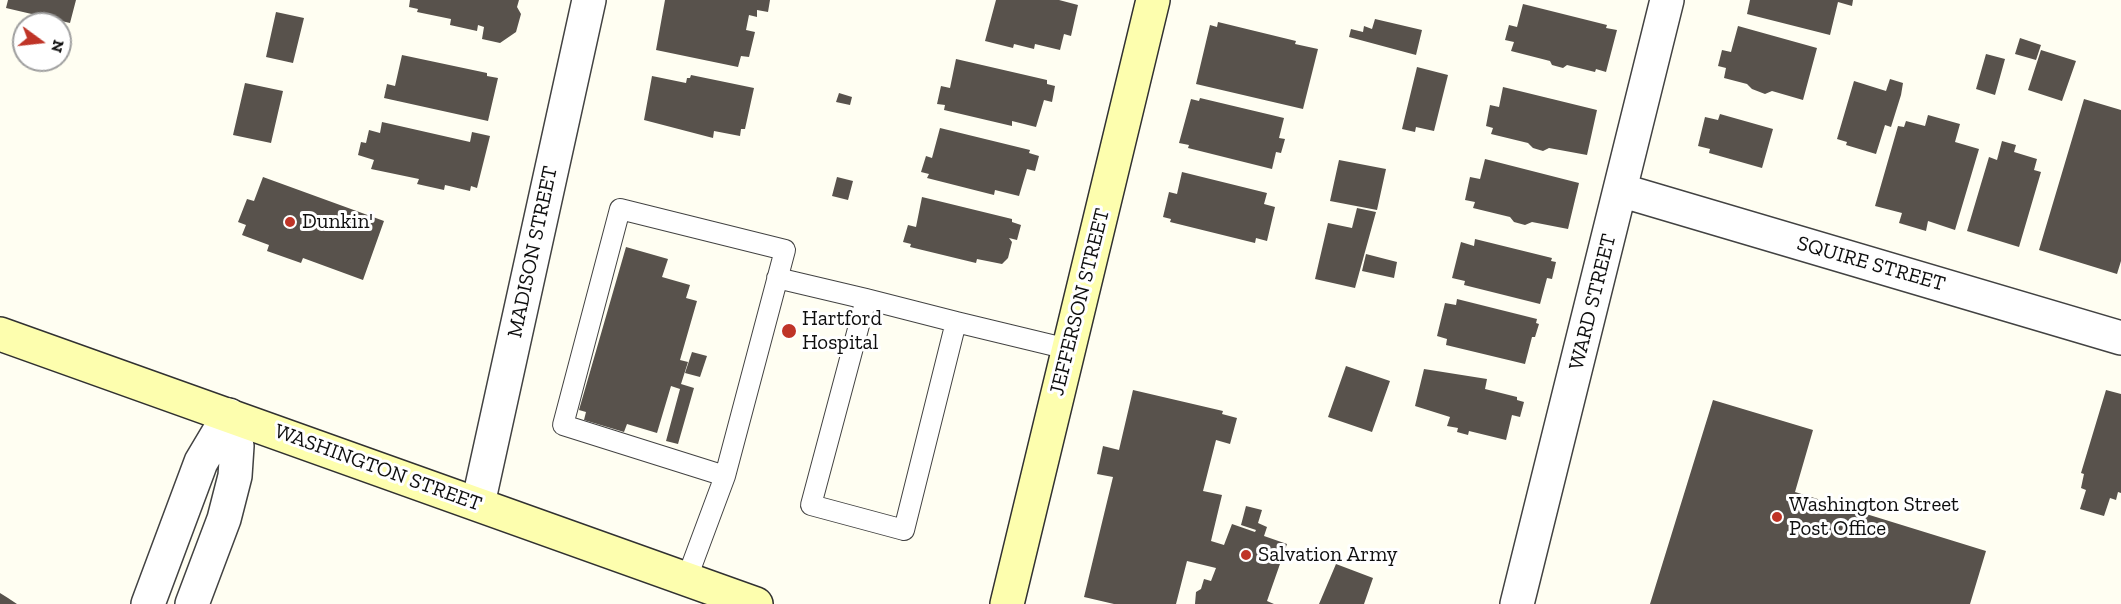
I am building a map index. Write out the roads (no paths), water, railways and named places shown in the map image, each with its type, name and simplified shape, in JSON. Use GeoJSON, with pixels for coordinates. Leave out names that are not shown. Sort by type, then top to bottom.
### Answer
{"type":"FeatureCollection","features":[{"type":"Feature","properties":{"kind":"main road","name":"JEFFERSON STREET"},"geometry":{"type":"LineString","coordinates":[[1007,604],[1152,0]]}},
{"type":"Feature","properties":{"kind":"main road","name":"WASHINGTON STREET"},"geometry":{"type":"LineString","coordinates":[[0,334],[756,604]]}},
{"type":"Feature","properties":{"kind":"street","name":"MADISON STREET"},"geometry":{"type":"LineString","coordinates":[[478,504],[589,0]]}},
{"type":"Feature","properties":{"kind":"street","name":"WARD STREET"},"geometry":{"type":"LineString","coordinates":[[1518,604],[1667,0]]}},
{"type":"Feature","properties":{"kind":"street","name":"SQUIRE STREET"},"geometry":{"type":"LineString","coordinates":[[1620,190],[2119,331]]}},
{"type":"Feature","properties":{"kind":"street"},"geometry":{"type":"LineString","coordinates":[[148,604],[201,462],[229,415]]}},
{"type":"Feature","properties":{"kind":"street"},"geometry":{"type":"LineString","coordinates":[[192,604],[224,519],[235,476],[237,446],[229,415]]}},
{"type":"Feature","properties":{"kind":"lane"},"geometry":{"type":"LineString","coordinates":[[687,578],[725,476],[785,250],[620,209],[563,425],[725,476]]}},
{"type":"Feature","properties":{"kind":"lane"},"geometry":{"type":"LineString","coordinates":[[777,278],[1068,349]]}},
{"type":"Feature","properties":{"kind":"lane"},"geometry":{"type":"LineString","coordinates":[[867,299],[811,505],[904,530],[956,322]]}},
{"type":"Feature","properties":{"kind":"place","name":"Dunkin'"},"geometry":{"type":"Point","coordinates":[290,222]}},
{"type":"Feature","properties":{"kind":"place","name":"Hartford Hospital"},"geometry":{"type":"Point","coordinates":[789,331]}},
{"type":"Feature","properties":{"kind":"place","name":"Washington Street Post Office"},"geometry":{"type":"Point","coordinates":[1777,517]}},
{"type":"Feature","properties":{"kind":"place","name":"Salvation Army"},"geometry":{"type":"Point","coordinates":[1246,555]}}]}
